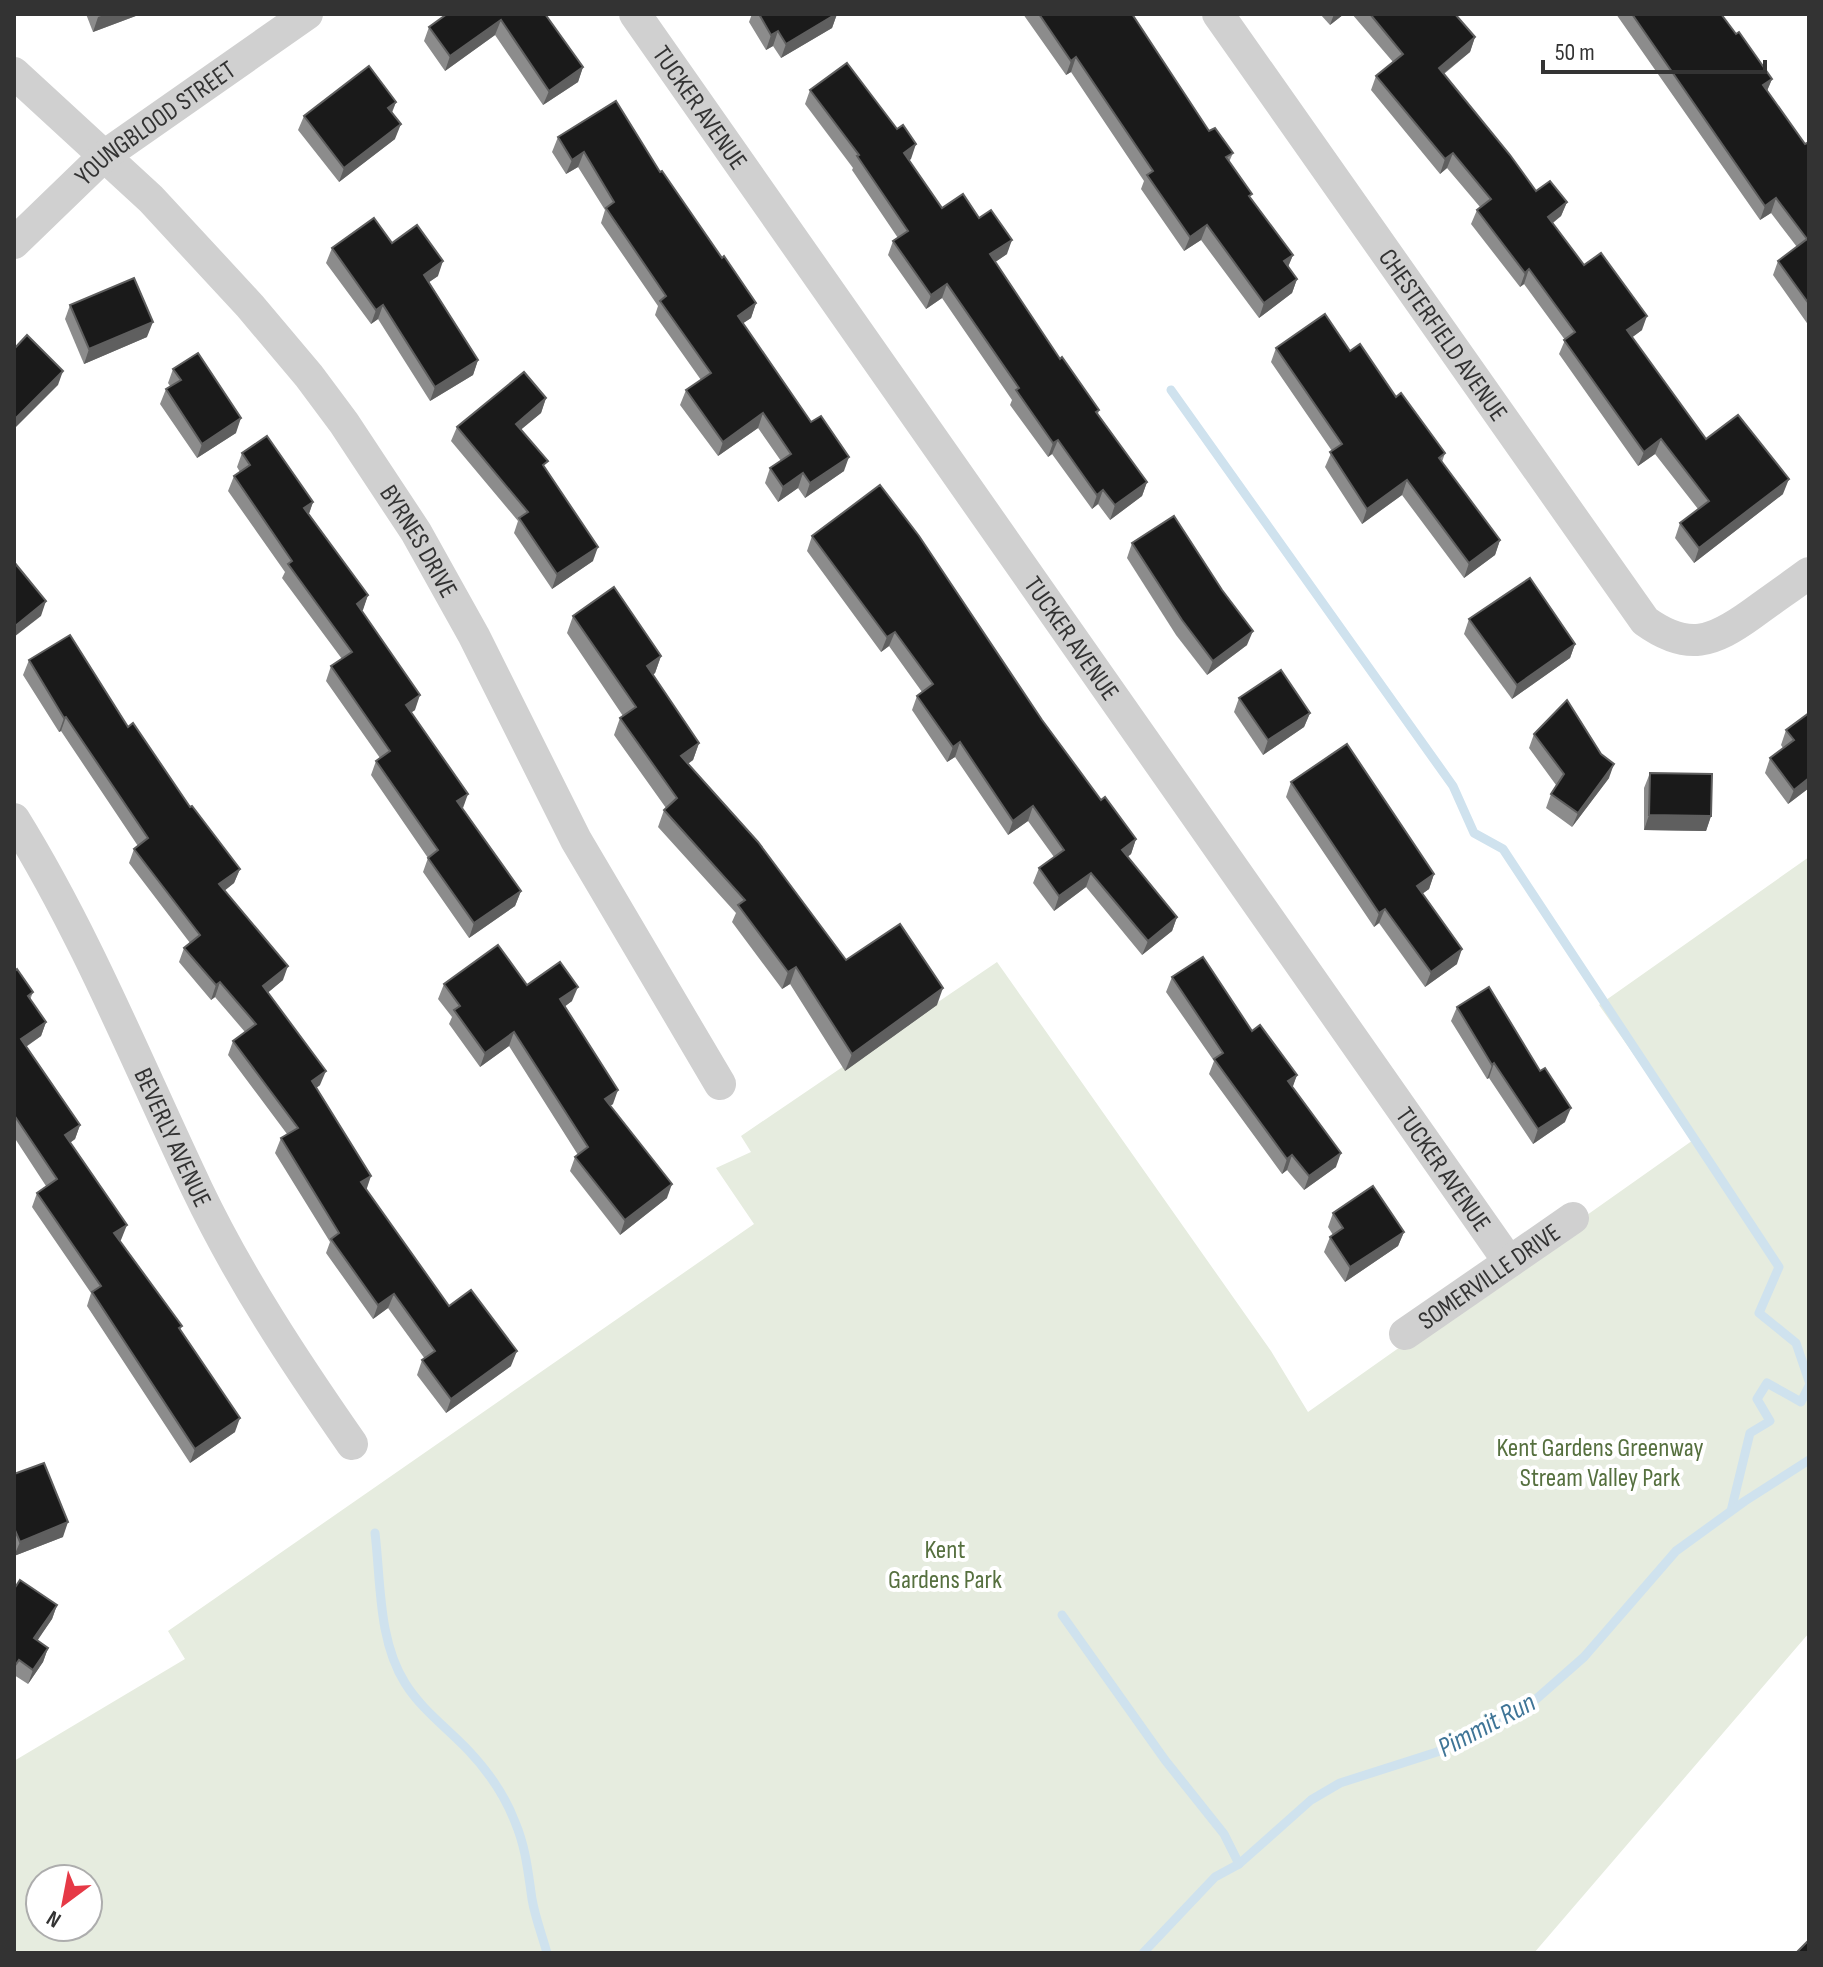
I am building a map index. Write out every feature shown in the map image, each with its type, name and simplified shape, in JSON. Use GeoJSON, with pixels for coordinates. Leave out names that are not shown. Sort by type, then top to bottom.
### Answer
{"type":"FeatureCollection","features":[{"type":"Feature","properties":{"kind":"street","name":"YOUNGBLOOD STREET"},"geometry":{"type":"LineString","coordinates":[[14,243],[104,156],[307,14]]}},
{"type":"Feature","properties":{"kind":"street","name":"TUCKER AVENUE"},"geometry":{"type":"LineString","coordinates":[[635,14],[1509,1262]]}},
{"type":"Feature","properties":{"kind":"street","name":"CHESTERFIELD AVENUE"},"geometry":{"type":"LineString","coordinates":[[1218,14],[1645,621],[1662,634],[1678,653],[1702,640],[1724,634],[1809,573]]}},
{"type":"Feature","properties":{"kind":"street","name":"BYRNES DRIVE"},"geometry":{"type":"LineString","coordinates":[[14,73],[151,199],[250,306],[344,423],[423,545],[474,636],[576,840],[720,1084]]}},
{"type":"Feature","properties":{"kind":"street","name":"BEVERLY AVENUE"},"geometry":{"type":"LineString","coordinates":[[14,819],[95,965],[216,1228],[260,1306],[352,1444]]}},
{"type":"Feature","properties":{"kind":"street","name":"SOMERVILLE DRIVE"},"geometry":{"type":"LineString","coordinates":[[1405,1334],[1573,1218]]}},
{"type":"Feature","properties":{"kind":"green space","name":"Kent Gardens Park"},"geometry":{"type":"Polygon","coordinates":[[[1809,857],[1809,1633],[1534,1953],[14,1953],[14,1761],[185,1659],[168,1631],[754,1224],[716,1168],[751,1152],[741,1136],[997,962],[1271,1351],[1308,1412],[1696,1138],[1599,1005],[1809,857]]]}},
{"type":"Feature","properties":{"kind":"building"},"geometry":{"type":"Polygon","coordinates":[[[447,14],[545,14],[583,67],[549,91],[501,20],[450,56],[429,27],[447,14]]]}},
{"type":"Feature","properties":{"kind":"building"},"geometry":{"type":"Polygon","coordinates":[[[759,14],[836,14],[786,44],[778,31],[771,35],[759,14]]]}},
{"type":"Feature","properties":{"kind":"building"},"geometry":{"type":"Polygon","coordinates":[[[1039,14],[1132,14],[1209,131],[1215,128],[1233,153],[1226,157],[1252,194],[1249,196],[1293,255],[1284,261],[1297,279],[1264,303],[1207,225],[1190,237],[1147,175],[1153,171],[1076,57],[1071,61],[1039,14]]]}},
{"type":"Feature","properties":{"kind":"building"},"geometry":{"type":"Polygon","coordinates":[[[1370,14],[1455,14],[1475,37],[1439,68],[1536,191],[1550,181],[1567,202],[1548,217],[1584,265],[1601,253],[1647,316],[1627,330],[1706,439],[1738,415],[1789,479],[1699,548],[1680,523],[1709,501],[1661,439],[1644,452],[1564,340],[1575,332],[1529,269],[1525,273],[1477,210],[1491,199],[1453,153],[1445,159],[1376,76],[1403,54],[1370,14]]]}},
{"type":"Feature","properties":{"kind":"building"},"geometry":{"type":"Polygon","coordinates":[[[1632,14],[1721,14],[1736,34],[1739,32],[1772,79],[1763,85],[1805,144],[1809,142],[1809,304],[1778,261],[1807,239],[1776,198],[1765,206],[1632,14]]]}},
{"type":"Feature","properties":{"kind":"building"},"geometry":{"type":"Polygon","coordinates":[[[847,63],[897,129],[903,125],[916,144],[904,153],[942,208],[963,194],[979,218],[991,210],[1012,240],[990,254],[1147,482],[1115,505],[1103,490],[1097,495],[1058,440],[1053,443],[947,284],[931,295],[893,241],[908,231],[859,155],[810,90],[847,63]]]}},
{"type":"Feature","properties":{"kind":"building"},"geometry":{"type":"Polygon","coordinates":[[[369,66],[396,102],[388,108],[401,124],[344,168],[304,116],[369,66]]]}},
{"type":"Feature","properties":{"kind":"building"},"geometry":{"type":"Polygon","coordinates":[[[616,101],[660,172],[756,303],[738,316],[811,422],[821,416],[849,457],[810,483],[803,473],[783,487],[770,468],[791,454],[763,413],[723,442],[686,390],[711,373],[660,301],[666,296],[606,208],[614,202],[584,152],[572,160],[558,137],[616,101]]]}},
{"type":"Feature","properties":{"kind":"building"},"geometry":{"type":"Polygon","coordinates":[[[374,218],[392,243],[417,225],[443,261],[424,275],[478,360],[435,387],[383,305],[376,310],[332,248],[374,218]]]}},
{"type":"Feature","properties":{"kind":"building"},"geometry":{"type":"Polygon","coordinates":[[[134,278],[153,322],[89,349],[70,305],[134,278]]]}},
{"type":"Feature","properties":{"kind":"building"},"geometry":{"type":"Polygon","coordinates":[[[1325,314],[1350,351],[1360,344],[1396,397],[1401,393],[1445,453],[1439,458],[1500,540],[1469,563],[1407,480],[1367,509],[1330,452],[1342,444],[1276,348],[1325,314]]]}},
{"type":"Feature","properties":{"kind":"building"},"geometry":{"type":"Polygon","coordinates":[[[27,335],[63,371],[14,420],[14,349],[27,335]]]}},
{"type":"Feature","properties":{"kind":"building"},"geometry":{"type":"Polygon","coordinates":[[[198,353],[241,418],[202,444],[166,389],[181,380],[173,369],[198,353]]]}},
{"type":"Feature","properties":{"kind":"building"},"geometry":{"type":"Polygon","coordinates":[[[524,372],[546,398],[516,424],[548,461],[543,465],[598,547],[557,574],[519,518],[528,512],[457,427],[524,372]]]}},
{"type":"Feature","properties":{"kind":"building"},"geometry":{"type":"Polygon","coordinates":[[[267,436],[313,502],[304,508],[368,595],[357,604],[420,695],[406,705],[468,794],[457,801],[521,891],[474,923],[428,858],[438,850],[376,761],[390,751],[331,666],[352,652],[288,564],[292,561],[234,476],[250,465],[242,453],[267,436]]]}},
{"type":"Feature","properties":{"kind":"building"},"geometry":{"type":"Polygon","coordinates":[[[880,485],[919,536],[1042,720],[1101,800],[1105,797],[1136,839],[1122,850],[1177,917],[1148,941],[1091,873],[1059,896],[1039,868],[1064,850],[1033,806],[1013,821],[960,742],[953,747],[917,696],[933,684],[895,632],[887,637],[812,536],[880,485]]]}},
{"type":"Feature","properties":{"kind":"building"},"geometry":{"type":"Polygon","coordinates":[[[1174,516],[1253,631],[1213,661],[1132,543],[1174,516]]]}},
{"type":"Feature","properties":{"kind":"building"},"geometry":{"type":"Polygon","coordinates":[[[14,562],[46,601],[14,627],[14,562]]]}},
{"type":"Feature","properties":{"kind":"building"},"geometry":{"type":"Polygon","coordinates":[[[1530,578],[1575,644],[1517,685],[1469,619],[1530,578]]]}},
{"type":"Feature","properties":{"kind":"building"},"geometry":{"type":"Polygon","coordinates":[[[614,587],[661,656],[647,666],[699,743],[681,756],[758,842],[846,960],[900,924],[943,988],[852,1054],[796,967],[788,972],[738,905],[745,900],[664,810],[677,798],[620,718],[636,707],[573,616],[614,587]]]}},
{"type":"Feature","properties":{"kind":"building"},"geometry":{"type":"Polygon","coordinates":[[[70,635],[128,727],[133,723],[190,807],[240,869],[219,884],[288,966],[263,986],[326,1071],[312,1081],[371,1176],[361,1182],[449,1306],[471,1290],[517,1351],[451,1399],[422,1360],[435,1351],[394,1294],[378,1305],[331,1239],[339,1233],[281,1138],[298,1128],[233,1041],[256,1024],[220,982],[216,985],[184,948],[200,935],[134,849],[148,838],[64,718],[29,660],[70,635]]]}},
{"type":"Feature","properties":{"kind":"building"},"geometry":{"type":"Polygon","coordinates":[[[1281,670],[1310,713],[1268,740],[1239,698],[1281,670]]]}},
{"type":"Feature","properties":{"kind":"building"},"geometry":{"type":"Polygon","coordinates":[[[1567,700],[1601,754],[1614,764],[1578,813],[1551,794],[1564,774],[1534,734],[1567,700]]]}},
{"type":"Feature","properties":{"kind":"building"},"geometry":{"type":"Polygon","coordinates":[[[1809,713],[1809,778],[1794,790],[1770,758],[1794,740],[1786,730],[1809,713]]]}},
{"type":"Feature","properties":{"kind":"building"},"geometry":{"type":"Polygon","coordinates":[[[1347,744],[1434,874],[1417,886],[1462,949],[1431,972],[1385,909],[1379,913],[1291,782],[1347,744]]]}},
{"type":"Feature","properties":{"kind":"building"},"geometry":{"type":"Polygon","coordinates":[[[1650,773],[1712,774],[1711,816],[1649,815],[1650,773]]]}},
{"type":"Feature","properties":{"kind":"building"},"geometry":{"type":"Polygon","coordinates":[[[498,945],[527,985],[560,962],[578,987],[560,999],[618,1090],[605,1099],[672,1184],[625,1220],[575,1157],[588,1147],[514,1032],[485,1053],[454,1010],[460,1006],[444,984],[498,945]]]}},
{"type":"Feature","properties":{"kind":"building"},"geometry":{"type":"Polygon","coordinates":[[[1203,957],[1252,1031],[1260,1025],[1297,1075],[1288,1081],[1341,1153],[1309,1176],[1292,1155],[1287,1159],[1214,1059],[1223,1053],[1172,977],[1203,957]]]}},
{"type":"Feature","properties":{"kind":"building"},"geometry":{"type":"Polygon","coordinates":[[[17,969],[33,992],[28,996],[46,1022],[21,1039],[80,1125],[65,1135],[127,1225],[114,1233],[182,1326],[179,1328],[240,1418],[195,1449],[92,1292],[101,1286],[37,1193],[57,1179],[14,1115],[14,972],[17,969]]]}},
{"type":"Feature","properties":{"kind":"building"},"geometry":{"type":"Polygon","coordinates":[[[1489,987],[1540,1071],[1545,1068],[1571,1108],[1538,1129],[1494,1063],[1492,1065],[1457,1007],[1489,987]]]}},
{"type":"Feature","properties":{"kind":"building"},"geometry":{"type":"Polygon","coordinates":[[[1373,1186],[1404,1232],[1350,1267],[1330,1237],[1343,1228],[1333,1213],[1373,1186]]]}},
{"type":"Feature","properties":{"kind":"building"},"geometry":{"type":"Polygon","coordinates":[[[44,1463],[68,1522],[20,1542],[14,1528],[14,1474],[44,1463]]]}},
{"type":"Feature","properties":{"kind":"building"},"geometry":{"type":"Polygon","coordinates":[[[20,1580],[57,1605],[34,1638],[48,1648],[33,1670],[19,1660],[14,1667],[14,1589],[20,1580]]]}},
{"type":"Feature","properties":{"kind":"building"},"geometry":{"type":"Polygon","coordinates":[[[1809,1940],[1809,1953],[1796,1953],[1809,1940]]]}},
{"type":"Feature","properties":{"kind":"waterway"},"geometry":{"type":"LineString","coordinates":[[1171,390],[1453,786],[1474,833],[1503,849],[1779,1267],[1759,1313],[1796,1343],[1809,1381]]}},
{"type":"Feature","properties":{"kind":"waterway"},"geometry":{"type":"LineString","coordinates":[[1731,1511],[1750,1433],[1770,1421],[1757,1399],[1767,1383],[1801,1402],[1809,1386]]}},
{"type":"Feature","properties":{"kind":"waterway","name":"Pimmit Run"},"geometry":{"type":"LineString","coordinates":[[1143,1953],[1215,1877],[1239,1864],[1311,1800],[1340,1783],[1437,1752],[1534,1701],[1584,1657],[1676,1551],[1809,1460]]}},
{"type":"Feature","properties":{"kind":"waterway"},"geometry":{"type":"LineString","coordinates":[[375,1533],[385,1630],[396,1666],[411,1692],[475,1758],[506,1803],[522,1841],[533,1906],[547,1953]]}},
{"type":"Feature","properties":{"kind":"waterway"},"geometry":{"type":"LineString","coordinates":[[1062,1615],[1165,1760],[1224,1834],[1239,1864]]}},
{"type":"Feature","properties":{"kind":"park label","name":"Kent Gardens Greenway Stream Valley Park"},"geometry":{"type":"Point","coordinates":[1600,1462]}}]}
